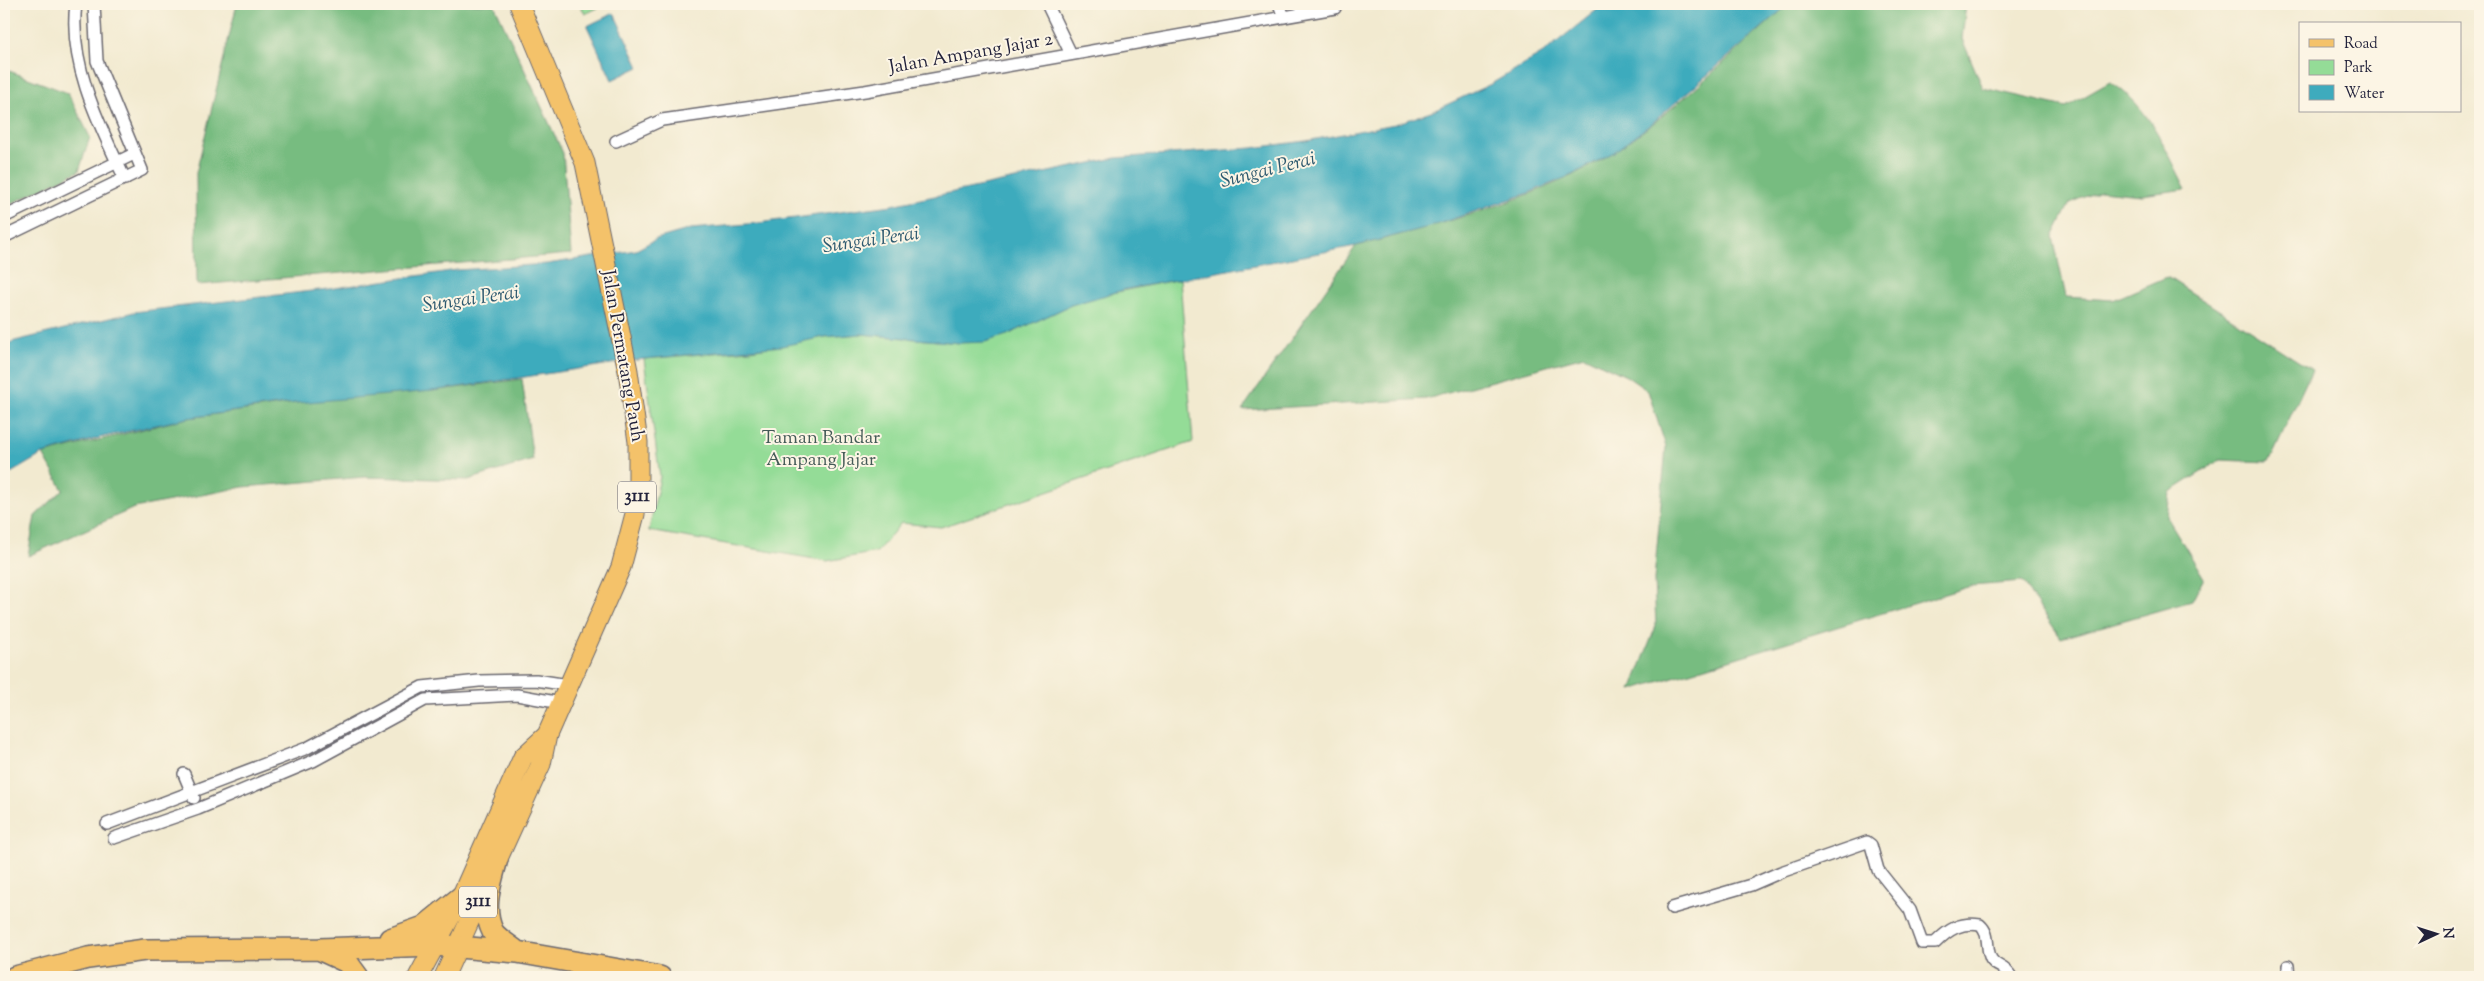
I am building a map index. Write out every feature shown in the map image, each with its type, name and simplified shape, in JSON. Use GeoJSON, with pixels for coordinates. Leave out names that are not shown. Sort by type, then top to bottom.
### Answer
{"type":"FeatureCollection","features":[{"type":"Feature","properties":{"kind":"highway"},"geometry":{"type":"LineString","coordinates":[[497,859],[486,901],[489,919],[494,933],[517,952]]}},
{"type":"Feature","properties":{"kind":"highway"},"geometry":{"type":"LineString","coordinates":[[371,947],[424,927],[461,897]]}},
{"type":"Feature","properties":{"kind":"highway"},"geometry":{"type":"LineString","coordinates":[[15,977],[74,961],[127,952],[319,949],[436,944],[517,952],[660,977]]}},
{"type":"Feature","properties":{"kind":"highway"},"geometry":{"type":"LineString","coordinates":[[319,949],[338,956],[347,962],[358,977]]}},
{"type":"Feature","properties":{"kind":"main road","name":"Jalan Permatang Pauh"},"geometry":{"type":"LineString","coordinates":[[444,977],[540,764],[547,735],[621,567],[635,514],[638,483],[638,442],[628,371],[596,210],[580,148],[519,4]]}},
{"type":"Feature","properties":{"kind":"main road","name":"Jalan Permatang Pauh"},"geometry":{"type":"LineString","coordinates":[[418,977],[461,897],[523,758],[547,735]]}},
{"type":"Feature","properties":{"kind":"street"},"geometry":{"type":"LineString","coordinates":[[76,4],[74,23],[82,70],[99,124],[125,178]]}},
{"type":"Feature","properties":{"kind":"street"},"geometry":{"type":"LineString","coordinates":[[4,237],[142,170],[97,61],[94,4]]}},
{"type":"Feature","properties":{"kind":"street"},"geometry":{"type":"LineString","coordinates":[[1047,4],[1071,54]]}},
{"type":"Feature","properties":{"kind":"street"},"geometry":{"type":"LineString","coordinates":[[1279,4],[1284,17]]}},
{"type":"Feature","properties":{"kind":"street","name":"Jalan Ampang Jajar 2"},"geometry":{"type":"LineString","coordinates":[[616,141],[662,120],[865,91],[1336,8]]}},
{"type":"Feature","properties":{"kind":"street"},"geometry":{"type":"LineString","coordinates":[[4,217],[134,154]]}},
{"type":"Feature","properties":{"kind":"street"},"geometry":{"type":"LineString","coordinates":[[107,824],[307,748],[422,687],[479,681],[536,680],[568,685]]}},
{"type":"Feature","properties":{"kind":"street"},"geometry":{"type":"LineString","coordinates":[[114,838],[198,809],[313,761],[425,700],[517,695],[561,704]]}},
{"type":"Feature","properties":{"kind":"street"},"geometry":{"type":"LineString","coordinates":[[307,748],[313,761]]}},
{"type":"Feature","properties":{"kind":"street"},"geometry":{"type":"LineString","coordinates":[[184,774],[198,809]]}},
{"type":"Feature","properties":{"kind":"street"},"geometry":{"type":"LineString","coordinates":[[1672,908],[1751,885],[1781,872],[1867,842],[1871,845],[1878,870],[1910,910],[1922,943],[1936,942],[1948,930],[1961,924],[1980,925],[1988,936],[1989,955],[1992,961],[2006,968],[2011,977]]}},
{"type":"Feature","properties":{"kind":"green space"},"geometry":{"type":"Polygon","coordinates":[[[237,4],[494,4],[563,153],[571,254],[197,285],[196,173],[237,4]]]}},
{"type":"Feature","properties":{"kind":"green space"},"geometry":{"type":"Polygon","coordinates":[[[580,4],[606,4],[585,14],[580,4]]]}},
{"type":"Feature","properties":{"kind":"green space"},"geometry":{"type":"Polygon","coordinates":[[[1789,4],[1966,4],[1962,39],[1983,88],[2066,107],[2110,82],[2136,103],[2146,116],[2186,189],[2142,195],[2100,191],[2070,203],[2053,237],[2066,297],[2113,300],[2167,277],[2312,370],[2269,462],[2220,460],[2170,492],[2167,517],[2204,578],[2192,601],[2061,638],[2022,582],[1971,586],[1631,690],[1656,626],[1654,580],[1666,447],[1648,391],[1626,376],[1584,356],[1426,399],[1242,410],[1356,246],[1490,208],[1556,183],[1587,168],[1615,151],[1660,118],[1789,4]]]}},
{"type":"Feature","properties":{"kind":"green space"},"geometry":{"type":"Polygon","coordinates":[[[4,69],[68,93],[90,137],[79,171],[4,207],[4,69]]]}},
{"type":"Feature","properties":{"kind":"green space","name":"Taman Bandar Ampang Jajar"},"geometry":{"type":"Polygon","coordinates":[[[1180,279],[1193,442],[941,527],[901,523],[877,552],[827,561],[649,531],[660,477],[644,359],[751,350],[824,337],[861,334],[960,343],[1007,335],[1071,305],[1103,295],[1180,279]]]}},
{"type":"Feature","properties":{"kind":"green space"},"geometry":{"type":"Polygon","coordinates":[[[522,379],[533,460],[468,480],[365,477],[243,487],[134,508],[28,556],[35,516],[63,490],[43,454],[188,418],[332,398],[432,391],[522,379]]]}},
{"type":"Feature","properties":{"kind":"water","name":"Sungai Perai"},"geometry":{"type":"Polygon","coordinates":[[[1604,4],[1789,4],[1651,124],[1614,152],[1572,175],[1526,194],[1429,227],[1356,246],[1127,289],[1071,305],[1007,335],[985,342],[960,343],[861,334],[824,337],[782,346],[644,359],[432,391],[285,404],[188,418],[103,437],[43,454],[4,477],[4,345],[15,341],[134,312],[328,289],[457,270],[547,264],[636,250],[656,239],[691,229],[758,223],[892,205],[1115,158],[1252,148],[1306,141],[1395,124],[1431,112],[1491,84],[1543,53],[1604,4]]]}},
{"type":"Feature","properties":{"kind":"water"},"geometry":{"type":"Polygon","coordinates":[[[614,13],[639,67],[612,80],[587,26],[614,13]]]}}]}
